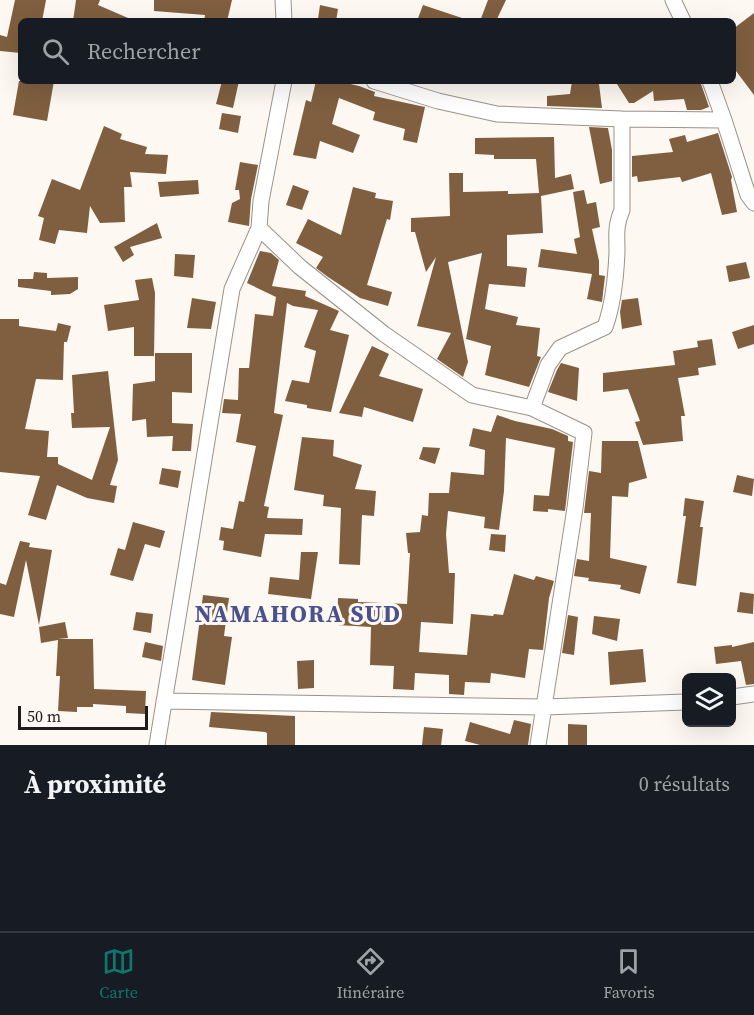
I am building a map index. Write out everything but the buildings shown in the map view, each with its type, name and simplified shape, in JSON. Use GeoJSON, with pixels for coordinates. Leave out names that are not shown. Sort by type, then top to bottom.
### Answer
{"type":"FeatureCollection","features":[{"type":"Feature","properties":{"kind":"street"},"geometry":{"type":"LineString","coordinates":[[283,0],[284,18]]}},
{"type":"Feature","properties":{"kind":"street"},"geometry":{"type":"LineString","coordinates":[[673,0],[682,18]]}},
{"type":"Feature","properties":{"kind":"street"},"geometry":{"type":"LineString","coordinates":[[157,745],[232,288],[259,228],[261,201],[283,84]]}},
{"type":"Feature","properties":{"kind":"street"},"geometry":{"type":"LineString","coordinates":[[384,84],[438,101],[497,114],[724,120]]}},
{"type":"Feature","properties":{"kind":"street"},"geometry":{"type":"LineString","coordinates":[[711,84],[748,195],[754,203]]}},
{"type":"Feature","properties":{"kind":"street"},"geometry":{"type":"LineString","coordinates":[[532,408],[548,365],[560,348],[605,327],[609,315],[617,253],[616,224],[622,210],[622,119]]}},
{"type":"Feature","properties":{"kind":"street"},"geometry":{"type":"LineString","coordinates":[[259,228],[300,267],[384,334],[472,395],[532,408],[584,433],[576,508],[538,745]]}},
{"type":"Feature","properties":{"kind":"street"},"geometry":{"type":"LineString","coordinates":[[736,696],[754,694]]}},
{"type":"Feature","properties":{"kind":"street"},"geometry":{"type":"LineString","coordinates":[[164,702],[544,707],[682,702]]}},
{"type":"Feature","properties":{"kind":"district","name":"NAMAHORA SUD"},"geometry":{"type":"Point","coordinates":[298,613]}}]}
